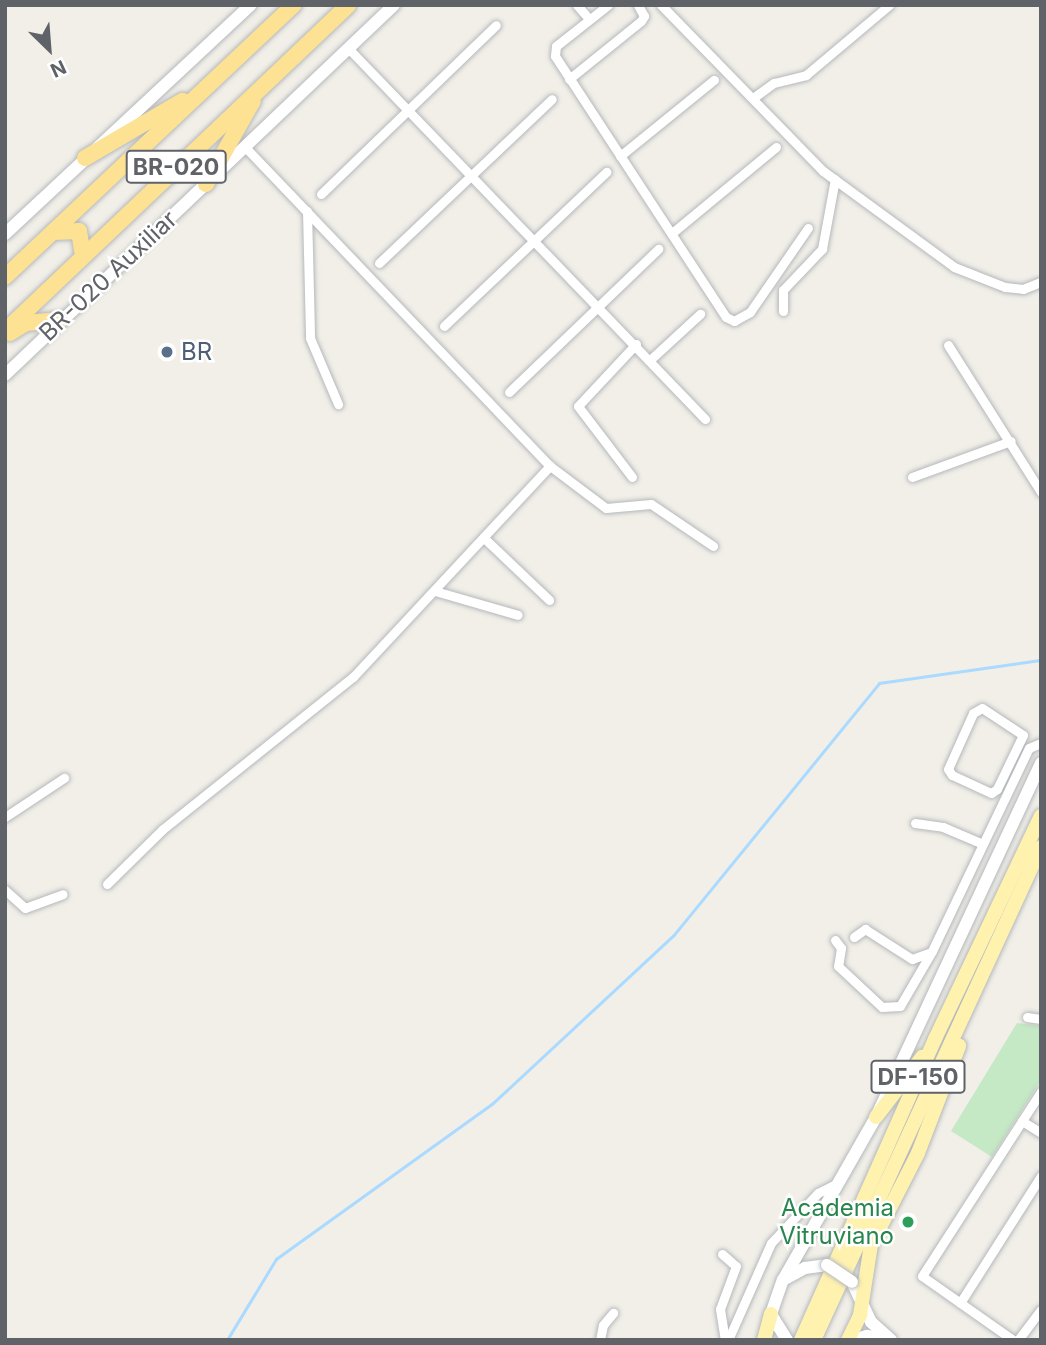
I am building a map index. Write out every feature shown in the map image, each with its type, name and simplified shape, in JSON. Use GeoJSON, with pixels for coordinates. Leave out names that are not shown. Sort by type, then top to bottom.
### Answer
{"type":"FeatureCollection","features":[{"type":"Feature","properties":{"kind":"highway","name":"BR-020"},"geometry":{"type":"LineString","coordinates":[[5,278],[294,5]]}},
{"type":"Feature","properties":{"kind":"highway","name":"BR-020"},"geometry":{"type":"LineString","coordinates":[[5,333],[83,255],[348,5]]}},
{"type":"Feature","properties":{"kind":"highway"},"geometry":{"type":"LineString","coordinates":[[85,158],[208,86]]}},
{"type":"Feature","properties":{"kind":"highway"},"geometry":{"type":"LineString","coordinates":[[206,184],[261,86]]}},
{"type":"Feature","properties":{"kind":"highway"},"geometry":{"type":"LineString","coordinates":[[53,232],[79,231],[85,240],[83,255]]}},
{"type":"Feature","properties":{"kind":"highway"},"geometry":{"type":"LineString","coordinates":[[5,333],[26,323],[60,320]]}},
{"type":"Feature","properties":{"kind":"main road"},"geometry":{"type":"LineString","coordinates":[[5,234],[251,5]]}},
{"type":"Feature","properties":{"kind":"main road","name":"BR-020 Auxiliar"},"geometry":{"type":"LineString","coordinates":[[5,375],[394,5]]}},
{"type":"Feature","properties":{"kind":"main road"},"geometry":{"type":"LineString","coordinates":[[764,1340],[783,1280],[876,1117],[1041,763]]}},
{"type":"Feature","properties":{"kind":"main road","name":"DF-150"},"geometry":{"type":"LineString","coordinates":[[801,1340],[935,1039],[1041,816]]}},
{"type":"Feature","properties":{"kind":"main road","name":"DF-150"},"geometry":{"type":"LineString","coordinates":[[814,1340],[1041,847]]}},
{"type":"Feature","properties":{"kind":"main road"},"geometry":{"type":"LineString","coordinates":[[850,1340],[857,1325],[871,1245],[918,1153],[995,947]]}},
{"type":"Feature","properties":{"kind":"main road"},"geometry":{"type":"LineString","coordinates":[[876,1117],[935,1039]]}},
{"type":"Feature","properties":{"kind":"main road"},"geometry":{"type":"LineString","coordinates":[[783,1280],[805,1268],[827,1265],[852,1282],[871,1322],[891,1340]]}},
{"type":"Feature","properties":{"kind":"main road"},"geometry":{"type":"LineString","coordinates":[[771,1314],[787,1340]]}},
{"type":"Feature","properties":{"kind":"main road"},"geometry":{"type":"LineString","coordinates":[[850,1340],[867,1336],[891,1340]]}},
{"type":"Feature","properties":{"kind":"street"},"geometry":{"type":"LineString","coordinates":[[578,5],[589,19]]}},
{"type":"Feature","properties":{"kind":"street"},"geometry":{"type":"LineString","coordinates":[[608,5],[554,51],[569,79],[721,311],[734,321],[750,312],[808,228]]}},
{"type":"Feature","properties":{"kind":"street"},"geometry":{"type":"LineString","coordinates":[[569,79],[641,21],[644,16],[638,5]]}},
{"type":"Feature","properties":{"kind":"street"},"geometry":{"type":"LineString","coordinates":[[661,5],[835,179],[954,267],[1005,287],[1023,289],[1040,282]]}},
{"type":"Feature","properties":{"kind":"street"},"geometry":{"type":"LineString","coordinates":[[753,98],[774,83],[806,75],[889,5]]}},
{"type":"Feature","properties":{"kind":"street"},"geometry":{"type":"LineString","coordinates":[[321,194],[408,106],[496,24]]}},
{"type":"Feature","properties":{"kind":"street"},"geometry":{"type":"LineString","coordinates":[[348,48],[408,106],[651,359],[705,419]]}},
{"type":"Feature","properties":{"kind":"street"},"geometry":{"type":"LineString","coordinates":[[620,156],[714,80]]}},
{"type":"Feature","properties":{"kind":"street"},"geometry":{"type":"LineString","coordinates":[[379,263],[552,99]]}},
{"type":"Feature","properties":{"kind":"street"},"geometry":{"type":"LineString","coordinates":[[245,147],[550,466],[606,508],[651,504],[713,546]]}},
{"type":"Feature","properties":{"kind":"street"},"geometry":{"type":"LineString","coordinates":[[672,233],[776,147]]}},
{"type":"Feature","properties":{"kind":"street"},"geometry":{"type":"LineString","coordinates":[[444,326],[606,172]]}},
{"type":"Feature","properties":{"kind":"street"},"geometry":{"type":"LineString","coordinates":[[783,311],[783,290],[822,249],[835,179]]}},
{"type":"Feature","properties":{"kind":"street"},"geometry":{"type":"LineString","coordinates":[[307,211],[310,338],[338,404]]}},
{"type":"Feature","properties":{"kind":"street"},"geometry":{"type":"LineString","coordinates":[[509,392],[658,248]]}},
{"type":"Feature","properties":{"kind":"street"},"geometry":{"type":"LineString","coordinates":[[651,359],[700,314]]}},
{"type":"Feature","properties":{"kind":"street"},"geometry":{"type":"LineString","coordinates":[[632,477],[578,406],[636,344]]}},
{"type":"Feature","properties":{"kind":"street"},"geometry":{"type":"LineString","coordinates":[[948,345],[1012,442],[1041,492]]}},
{"type":"Feature","properties":{"kind":"street"},"geometry":{"type":"LineString","coordinates":[[912,477],[1012,442]]}},
{"type":"Feature","properties":{"kind":"street"},"geometry":{"type":"LineString","coordinates":[[107,884],[163,829],[352,677],[550,466]]}},
{"type":"Feature","properties":{"kind":"street"},"geometry":{"type":"LineString","coordinates":[[484,538],[549,600]]}},
{"type":"Feature","properties":{"kind":"street"},"geometry":{"type":"LineString","coordinates":[[435,590],[518,615]]}},
{"type":"Feature","properties":{"kind":"street"},"geometry":{"type":"LineString","coordinates":[[976,709],[1022,732],[1010,762],[994,792],[950,773],[949,766],[976,709]]}},
{"type":"Feature","properties":{"kind":"street"},"geometry":{"type":"LineString","coordinates":[[835,940],[841,948],[838,966],[888,1009],[905,1001],[932,951],[1029,748],[1041,743]]}},
{"type":"Feature","properties":{"kind":"street"},"geometry":{"type":"LineString","coordinates":[[1010,762],[1021,766]]}},
{"type":"Feature","properties":{"kind":"street"},"geometry":{"type":"LineString","coordinates":[[5,817],[64,778]]}},
{"type":"Feature","properties":{"kind":"street"},"geometry":{"type":"LineString","coordinates":[[915,823],[943,827],[983,844]]}},
{"type":"Feature","properties":{"kind":"street"},"geometry":{"type":"LineString","coordinates":[[5,890],[25,908],[63,894]]}},
{"type":"Feature","properties":{"kind":"street"},"geometry":{"type":"LineString","coordinates":[[854,936],[865,929],[912,959],[932,951]]}},
{"type":"Feature","properties":{"kind":"street"},"geometry":{"type":"LineString","coordinates":[[1027,1017],[1041,1019]]}},
{"type":"Feature","properties":{"kind":"street"},"geometry":{"type":"LineString","coordinates":[[1041,1091],[923,1270],[926,1280],[1016,1340],[1041,1310]]}},
{"type":"Feature","properties":{"kind":"street"},"geometry":{"type":"LineString","coordinates":[[1022,1121],[1041,1133]]}},
{"type":"Feature","properties":{"kind":"street"},"geometry":{"type":"LineString","coordinates":[[960,1303],[1041,1176]]}},
{"type":"Feature","properties":{"kind":"street"},"geometry":{"type":"LineString","coordinates":[[726,1340],[771,1243],[818,1193],[840,1182]]}},
{"type":"Feature","properties":{"kind":"street"},"geometry":{"type":"LineString","coordinates":[[722,1254],[736,1265],[720,1309],[726,1340]]}},
{"type":"Feature","properties":{"kind":"street"},"geometry":{"type":"LineString","coordinates":[[600,1340],[603,1325],[613,1313]]}},
{"type":"Feature","properties":{"kind":"green space"},"geometry":{"type":"Polygon","coordinates":[[[1017,1023],[1041,1026],[1041,1080],[992,1157],[951,1131],[1017,1023]]]}},
{"type":"Feature","properties":{"kind":"waterway"},"geometry":{"type":"LineString","coordinates":[[227,1340],[276,1259],[492,1104],[673,936],[879,683],[1041,660]]}},
{"type":"Feature","properties":{"kind":"place","name":"BR"},"geometry":{"type":"Point","coordinates":[167,352]}},
{"type":"Feature","properties":{"kind":"place","name":"Academia Vitruviano"},"geometry":{"type":"Point","coordinates":[908,1222]}}]}
